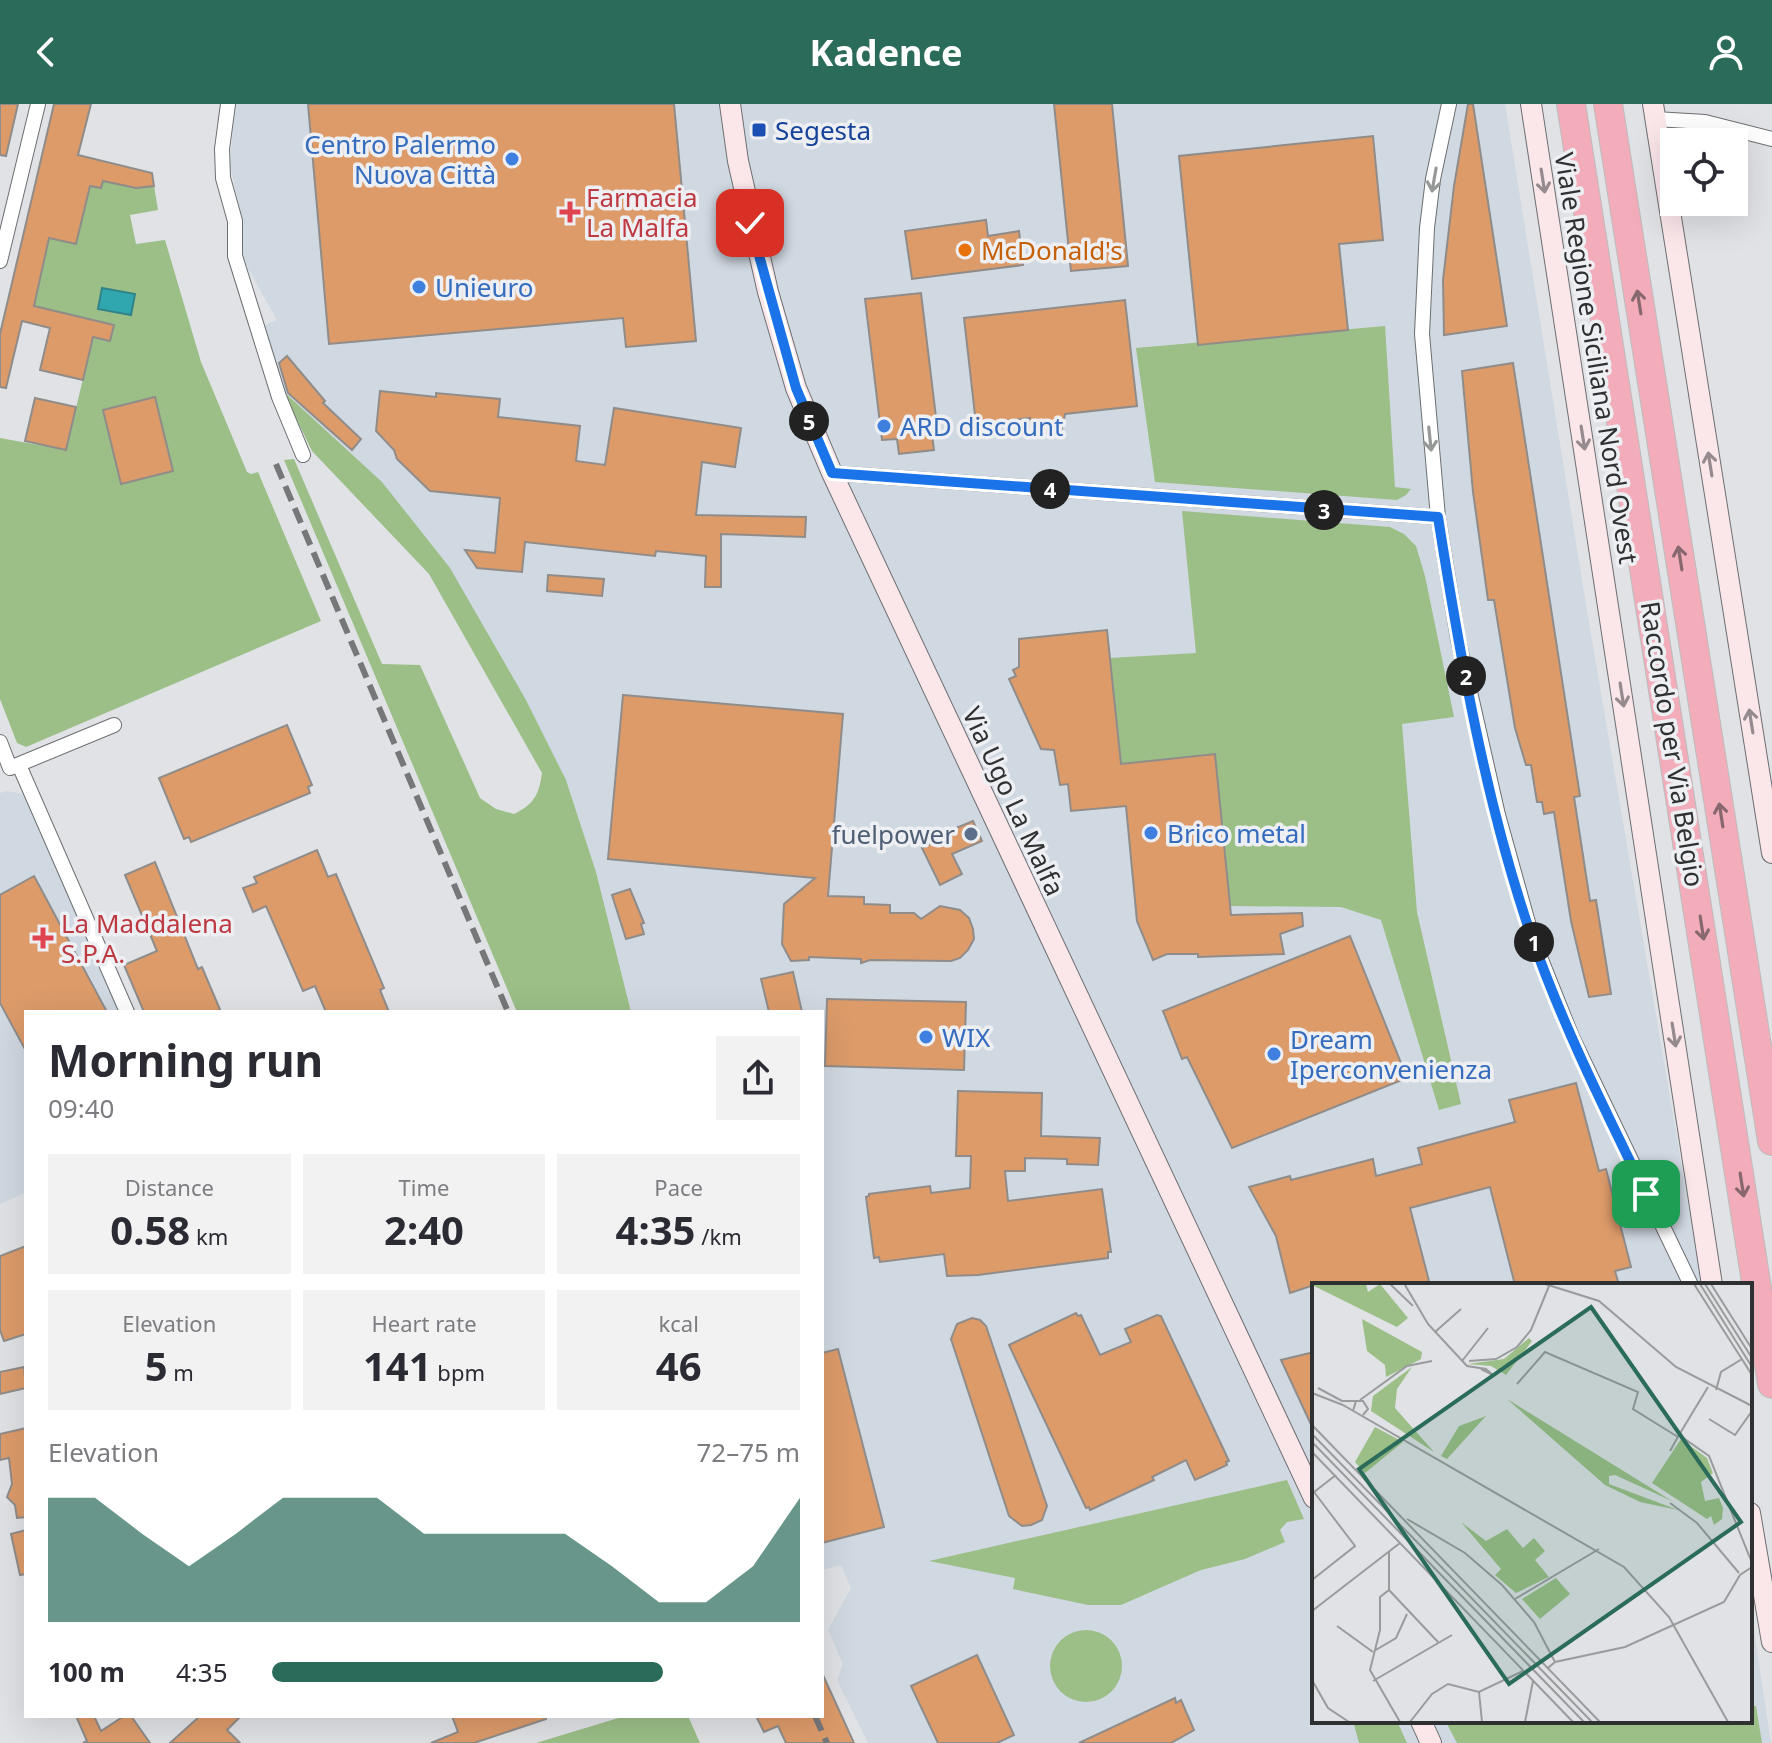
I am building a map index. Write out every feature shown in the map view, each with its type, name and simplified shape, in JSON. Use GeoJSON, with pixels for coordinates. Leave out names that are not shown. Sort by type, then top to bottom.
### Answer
{"type":"FeatureCollection","features":[{"type":"Feature","properties":{"kind":"highway","name":"Raccordo per Via Belgio"},"geometry":{"type":"LineString","coordinates":[[1571,104],[1772,1384]]}},
{"type":"Feature","properties":{"kind":"highway","name":"Raccordo per Via Belgio"},"geometry":{"type":"LineString","coordinates":[[1608,104],[1772,1141]]}},
{"type":"Feature","properties":{"kind":"street"},"geometry":{"type":"LineString","coordinates":[[0,261],[38,104]]}},
{"type":"Feature","properties":{"kind":"street"},"geometry":{"type":"LineString","coordinates":[[228,104],[222,149],[223,178],[235,221],[235,256],[279,397],[303,455]]}},
{"type":"Feature","properties":{"kind":"street","name":"Via Ugo La Malfa"},"geometry":{"type":"LineString","coordinates":[[730,104],[738,161],[768,292],[796,388],[832,473],[1312,1494]]}},
{"type":"Feature","properties":{"kind":"street"},"geometry":{"type":"LineString","coordinates":[[1449,104],[1433,179],[1423,262],[1422,334],[1438,517],[1458,639],[1498,815],[1532,937],[1572,1037],[1690,1283]]}},
{"type":"Feature","properties":{"kind":"street","name":"Viale Regione Siciliana Nord Ovest"},"geometry":{"type":"LineString","coordinates":[[1531,104],[1712,1283]]}},
{"type":"Feature","properties":{"kind":"street"},"geometry":{"type":"LineString","coordinates":[[1772,139],[1654,112],[1772,853]]}},
{"type":"Feature","properties":{"kind":"street"},"geometry":{"type":"LineString","coordinates":[[832,473],[1438,517]]}},
{"type":"Feature","properties":{"kind":"street"},"geometry":{"type":"LineString","coordinates":[[10,770],[114,725]]}},
{"type":"Feature","properties":{"kind":"street"},"geometry":{"type":"LineString","coordinates":[[0,742],[10,770],[126,1010]]}},
{"type":"Feature","properties":{"kind":"street"},"geometry":{"type":"LineString","coordinates":[[1752,1525],[1772,1642]]}},
{"type":"Feature","properties":{"kind":"street"},"geometry":{"type":"LineString","coordinates":[[1422,1723],[1431,1743]]}},
{"type":"Feature","properties":{"kind":"shaded area"},"geometry":{"type":"Polygon","coordinates":[[[235,104],[1505,104],[1587,611],[1702,1283],[1312,1283],[1312,1723],[1752,1723],[1752,1617],[1771,1743],[868,1743],[837,1680],[843,1664],[828,1630],[851,1588],[841,1565],[824,1569],[824,1010],[630,1010],[596,872],[566,780],[526,700],[382,482],[283,391],[263,326],[277,320],[244,261],[240,210],[230,166],[235,104]]]}},
{"type":"Feature","properties":{"kind":"shaded area","name":"La Maddalena S.P.A."},"geometry":{"type":"Polygon","coordinates":[[[0,793],[23,794],[118,1010],[24,1010],[24,1193],[0,1204],[0,793]]]}},
{"type":"Feature","properties":{"kind":"green space"},"geometry":{"type":"Polygon","coordinates":[[[103,181],[136,188],[154,186],[158,210],[130,215],[136,244],[165,240],[201,362],[247,472],[258,472],[321,621],[26,747],[17,743],[0,699],[0,438],[66,450],[93,337],[110,341],[114,325],[34,306],[49,238],[76,244],[90,186],[101,188],[103,181]],[[155,397],[103,410],[121,483],[173,470],[155,397]]]}},
{"type":"Feature","properties":{"kind":"green space"},"geometry":{"type":"Polygon","coordinates":[[[1385,326],[1395,487],[1411,489],[1406,495],[1397,500],[1155,482],[1136,348],[1385,326]]]}},
{"type":"Feature","properties":{"kind":"green space"},"geometry":{"type":"Polygon","coordinates":[[[283,391],[382,482],[450,568],[526,700],[566,780],[596,872],[630,1010],[516,1010],[284,460],[294,459],[382,664],[420,665],[480,798],[496,809],[514,814],[534,798],[542,773],[429,574],[312,451],[283,391]]]}},
{"type":"Feature","properties":{"kind":"green space"},"geometry":{"type":"Polygon","coordinates":[[[1182,511],[1390,527],[1404,534],[1416,546],[1454,717],[1402,724],[1417,912],[1461,1104],[1439,1110],[1381,920],[1341,907],[1230,906],[1215,755],[1121,764],[1110,658],[1196,653],[1182,511]]]}},
{"type":"Feature","properties":{"kind":"green space"},"geometry":{"type":"Polygon","coordinates":[[[1287,1480],[1304,1519],[1287,1522],[1280,1530],[1285,1542],[1245,1559],[1201,1570],[1121,1605],[1088,1605],[1013,1589],[1015,1578],[929,1561],[1287,1480]]]}},
{"type":"Feature","properties":{"kind":"green space"},"geometry":{"type":"Polygon","coordinates":[[[1086,1630],[1106,1636],[1116,1646],[1122,1666],[1116,1686],[1106,1696],[1086,1702],[1066,1696],[1056,1686],[1050,1666],[1056,1646],[1066,1636],[1086,1630]]]}},
{"type":"Feature","properties":{"kind":"green space"},"geometry":{"type":"Polygon","coordinates":[[[1752,1706],[1756,1706],[1762,1743],[1457,1743],[1447,1724],[1752,1723],[1752,1706]]]}},
{"type":"Feature","properties":{"kind":"green space"},"geometry":{"type":"Polygon","coordinates":[[[618,1718],[689,1718],[700,1743],[536,1743],[618,1718]]]}},
{"type":"Feature","properties":{"kind":"green space"},"geometry":{"type":"Polygon","coordinates":[[[1354,1723],[1398,1723],[1407,1743],[1359,1743],[1354,1723]]]}},
{"type":"Feature","properties":{"kind":"water"},"geometry":{"type":"Polygon","coordinates":[[[102,288],[135,294],[131,315],[98,309],[102,288]]]}},
{"type":"Feature","properties":{"kind":"building"},"geometry":{"type":"Polygon","coordinates":[[[0,104],[18,104],[6,156],[0,155],[0,104]]]}},
{"type":"Feature","properties":{"kind":"building"},"geometry":{"type":"Polygon","coordinates":[[[54,104],[91,104],[78,155],[152,173],[154,186],[136,188],[103,181],[101,188],[90,186],[76,244],[49,238],[34,306],[114,325],[110,341],[93,337],[83,380],[40,370],[50,328],[22,321],[6,388],[0,387],[0,334],[54,104]]]}},
{"type":"Feature","properties":{"kind":"building"},"geometry":{"type":"Polygon","coordinates":[[[308,104],[674,104],[696,341],[626,347],[623,318],[329,344],[308,104]]]}},
{"type":"Feature","properties":{"kind":"building"},"geometry":{"type":"Polygon","coordinates":[[[1054,104],[1112,104],[1128,266],[1071,271],[1054,104]]]}},
{"type":"Feature","properties":{"kind":"building"},"geometry":{"type":"Polygon","coordinates":[[[1468,104],[1473,104],[1507,326],[1444,335],[1443,280],[1468,104]]]}},
{"type":"Feature","properties":{"kind":"building"},"geometry":{"type":"Polygon","coordinates":[[[1373,136],[1383,240],[1339,244],[1348,330],[1198,345],[1179,156],[1373,136]]]}},
{"type":"Feature","properties":{"kind":"building","name":"McDonald's"},"geometry":{"type":"Polygon","coordinates":[[[986,220],[988,236],[1019,231],[1023,265],[912,279],[905,231],[986,220]]]}},
{"type":"Feature","properties":{"kind":"building"},"geometry":{"type":"Polygon","coordinates":[[[921,293],[938,434],[932,435],[934,450],[899,454],[897,439],[882,440],[865,299],[921,293]]]}},
{"type":"Feature","properties":{"kind":"building"},"geometry":{"type":"Polygon","coordinates":[[[1125,300],[1137,406],[1065,414],[1061,434],[1028,432],[1030,418],[976,424],[964,318],[1125,300]]]}},
{"type":"Feature","properties":{"kind":"building"},"geometry":{"type":"Polygon","coordinates":[[[287,356],[325,401],[323,403],[361,439],[352,450],[288,393],[279,363],[287,356]]]}},
{"type":"Feature","properties":{"kind":"building"},"geometry":{"type":"Polygon","coordinates":[[[1513,363],[1580,796],[1574,797],[1590,901],[1596,900],[1611,994],[1589,997],[1571,921],[1554,812],[1544,814],[1542,802],[1537,802],[1531,765],[1526,765],[1515,728],[1494,600],[1488,600],[1473,492],[1462,371],[1513,363]]]}},
{"type":"Feature","properties":{"kind":"building"},"geometry":{"type":"Polygon","coordinates":[[[380,391],[500,399],[498,417],[580,426],[576,461],[605,465],[614,408],[741,428],[735,467],[702,462],[696,515],[806,517],[805,537],[721,534],[721,587],[705,587],[706,556],[656,551],[655,556],[525,542],[522,572],[477,568],[465,550],[495,553],[500,498],[430,491],[397,459],[394,450],[376,431],[380,391]]]}},
{"type":"Feature","properties":{"kind":"building"},"geometry":{"type":"Polygon","coordinates":[[[155,397],[173,471],[121,484],[103,410],[155,397]]]}},
{"type":"Feature","properties":{"kind":"building"},"geometry":{"type":"Polygon","coordinates":[[[35,398],[76,407],[66,450],[25,441],[35,398]]]}},
{"type":"Feature","properties":{"kind":"building"},"geometry":{"type":"Polygon","coordinates":[[[548,575],[604,579],[602,596],[547,591],[548,575]]]}},
{"type":"Feature","properties":{"kind":"building"},"geometry":{"type":"Polygon","coordinates":[[[1107,630],[1121,764],[1215,754],[1231,915],[1302,913],[1303,926],[1280,934],[1284,954],[1198,957],[1198,954],[1167,954],[1153,960],[1137,921],[1126,806],[1071,811],[1068,784],[1060,785],[1054,750],[1041,749],[1009,679],[1016,676],[1013,670],[1019,667],[1019,639],[1107,630]]]}},
{"type":"Feature","properties":{"kind":"building"},"geometry":{"type":"Polygon","coordinates":[[[623,695],[843,714],[828,896],[864,897],[864,904],[890,905],[890,913],[914,913],[921,919],[940,906],[960,910],[969,918],[973,929],[974,939],[968,950],[951,961],[870,960],[861,963],[861,959],[809,957],[809,960],[791,961],[782,944],[784,904],[815,878],[608,859],[623,695]]]}},
{"type":"Feature","properties":{"kind":"building"},"geometry":{"type":"Polygon","coordinates":[[[287,725],[312,785],[308,787],[310,793],[191,842],[189,837],[184,839],[159,778],[287,725]]]}},
{"type":"Feature","properties":{"kind":"building"},"geometry":{"type":"Polygon","coordinates":[[[973,821],[982,841],[952,854],[962,874],[940,885],[922,848],[973,821]]]}},
{"type":"Feature","properties":{"kind":"building"},"geometry":{"type":"Polygon","coordinates":[[[317,850],[328,877],[336,874],[384,988],[380,990],[388,1010],[325,1010],[315,986],[303,991],[266,906],[253,912],[243,888],[257,883],[254,877],[317,850]]]}},
{"type":"Feature","properties":{"kind":"building"},"geometry":{"type":"Polygon","coordinates":[[[155,862],[198,969],[202,967],[220,1010],[143,1010],[124,965],[157,951],[125,875],[155,862]]]}},
{"type":"Feature","properties":{"kind":"building"},"geometry":{"type":"Polygon","coordinates":[[[34,876],[106,1010],[24,1010],[24,1047],[0,1003],[0,895],[34,876]]]}},
{"type":"Feature","properties":{"kind":"building"},"geometry":{"type":"Polygon","coordinates":[[[630,889],[644,923],[641,924],[644,934],[626,939],[612,895],[630,889]]]}},
{"type":"Feature","properties":{"kind":"building"},"geometry":{"type":"Polygon","coordinates":[[[1350,936],[1407,1078],[1232,1148],[1187,1057],[1182,1059],[1163,1011],[1350,936]]]}},
{"type":"Feature","properties":{"kind":"building"},"geometry":{"type":"Polygon","coordinates":[[[793,972],[802,1010],[769,1010],[761,979],[793,972]]]}},
{"type":"Feature","properties":{"kind":"building"},"geometry":{"type":"Polygon","coordinates":[[[827,999],[966,1002],[964,1070],[825,1066],[827,999]]]}},
{"type":"Feature","properties":{"kind":"building"},"geometry":{"type":"Polygon","coordinates":[[[1576,1083],[1599,1171],[1606,1169],[1631,1267],[1615,1271],[1618,1283],[1514,1283],[1490,1187],[1410,1208],[1429,1283],[1312,1283],[1312,1286],[1290,1293],[1276,1236],[1249,1187],[1290,1176],[1291,1180],[1373,1159],[1376,1176],[1422,1164],[1418,1148],[1515,1122],[1509,1100],[1576,1083]]]}},
{"type":"Feature","properties":{"kind":"building"},"geometry":{"type":"Polygon","coordinates":[[[958,1091],[1042,1093],[1041,1136],[1100,1138],[1098,1165],[1067,1164],[1067,1159],[1025,1158],[1025,1171],[1005,1171],[1008,1201],[1102,1189],[1111,1252],[1108,1252],[1108,1258],[978,1275],[947,1276],[944,1254],[880,1262],[879,1257],[874,1258],[866,1197],[869,1194],[930,1186],[931,1193],[970,1188],[971,1156],[956,1156],[958,1091]]]}},
{"type":"Feature","properties":{"kind":"building"},"geometry":{"type":"Polygon","coordinates":[[[24,1247],[24,1335],[4,1341],[0,1330],[0,1256],[24,1247]]]}},
{"type":"Feature","properties":{"kind":"building"},"geometry":{"type":"Polygon","coordinates":[[[1076,1313],[1081,1315],[1100,1355],[1131,1342],[1125,1329],[1161,1316],[1229,1461],[1227,1465],[1195,1480],[1186,1460],[1152,1477],[1154,1480],[1090,1510],[1086,1508],[1009,1345],[1076,1313]]]}},
{"type":"Feature","properties":{"kind":"building"},"geometry":{"type":"Polygon","coordinates":[[[972,1318],[986,1326],[1047,1506],[1042,1520],[1031,1525],[1022,1526],[1009,1516],[951,1339],[957,1324],[972,1318]]]}},
{"type":"Feature","properties":{"kind":"building"},"geometry":{"type":"Polygon","coordinates":[[[838,1349],[884,1527],[824,1542],[824,1352],[838,1349]]]}},
{"type":"Feature","properties":{"kind":"building"},"geometry":{"type":"Polygon","coordinates":[[[1312,1352],[1312,1427],[1281,1360],[1312,1352]]]}},
{"type":"Feature","properties":{"kind":"building"},"geometry":{"type":"Polygon","coordinates":[[[24,1367],[24,1388],[0,1394],[0,1372],[24,1367]]]}},
{"type":"Feature","properties":{"kind":"building"},"geometry":{"type":"Polygon","coordinates":[[[24,1428],[24,1517],[17,1518],[15,1505],[7,1497],[12,1484],[9,1458],[0,1460],[0,1434],[24,1428]]]}},
{"type":"Feature","properties":{"kind":"building"},"geometry":{"type":"Polygon","coordinates":[[[24,1531],[24,1574],[20,1575],[11,1534],[24,1531]]]}},
{"type":"Feature","properties":{"kind":"building"},"geometry":{"type":"Polygon","coordinates":[[[977,1655],[1014,1735],[997,1743],[938,1743],[911,1686],[977,1655]]]}},
{"type":"Feature","properties":{"kind":"building"},"geometry":{"type":"Polygon","coordinates":[[[824,1677],[854,1743],[786,1743],[778,1726],[764,1732],[757,1718],[824,1718],[824,1677]]]}},
{"type":"Feature","properties":{"kind":"building"},"geometry":{"type":"Polygon","coordinates":[[[1175,1698],[1176,1703],[1181,1700],[1194,1730],[1171,1743],[1079,1743],[1175,1698]]]}},
{"type":"Feature","properties":{"kind":"building"},"geometry":{"type":"Polygon","coordinates":[[[77,1718],[95,1718],[101,1731],[121,1718],[132,1718],[150,1743],[83,1743],[87,1741],[77,1718]]]}},
{"type":"Feature","properties":{"kind":"building"},"geometry":{"type":"Polygon","coordinates":[[[198,1718],[239,1718],[227,1730],[240,1743],[170,1743],[198,1718]]]}},
{"type":"Feature","properties":{"kind":"building"},"geometry":{"type":"Polygon","coordinates":[[[453,1718],[546,1718],[474,1743],[431,1743],[458,1732],[453,1718]]]}},
{"type":"Feature","properties":{"kind":"railway"},"geometry":{"type":"LineString","coordinates":[[276,464],[507,1010]]}},
{"type":"Feature","properties":{"kind":"railway"},"geometry":{"type":"LineString","coordinates":[[816,1718],[827,1743]]}},
{"type":"Feature","properties":{"kind":"place","name":"Segesta"},"geometry":{"type":"Point","coordinates":[759,130]}},
{"type":"Feature","properties":{"kind":"place","name":"Centro Palermo Nuova Città"},"geometry":{"type":"Point","coordinates":[512,159]}},
{"type":"Feature","properties":{"kind":"place","name":"Farmacia La Malfa"},"geometry":{"type":"Point","coordinates":[570,212]}},
{"type":"Feature","properties":{"kind":"place","name":"McDonald's"},"geometry":{"type":"Point","coordinates":[965,250]}},
{"type":"Feature","properties":{"kind":"place","name":"Unieuro"},"geometry":{"type":"Point","coordinates":[419,287]}},
{"type":"Feature","properties":{"kind":"place","name":"ARD discount"},"geometry":{"type":"Point","coordinates":[884,426]}},
{"type":"Feature","properties":{"kind":"place","name":"Brico metal"},"geometry":{"type":"Point","coordinates":[1151,833]}},
{"type":"Feature","properties":{"kind":"place","name":"fuelpower"},"geometry":{"type":"Point","coordinates":[971,834]}},
{"type":"Feature","properties":{"kind":"place","name":"La Maddalena S.P.A."},"geometry":{"type":"Point","coordinates":[43,938]}},
{"type":"Feature","properties":{"kind":"place","name":"WIX"},"geometry":{"type":"Point","coordinates":[926,1037]}},
{"type":"Feature","properties":{"kind":"place","name":"Dream Iperconvenienza"},"geometry":{"type":"Point","coordinates":[1274,1054]}},
{"type":"Feature","properties":{"kind":"route"},"geometry":{"type":"LineString","coordinates":[[750,223],[796,388],[832,473],[1438,517],[1458,639],[1498,815],[1532,937],[1572,1037],[1646,1194]]}}]}
